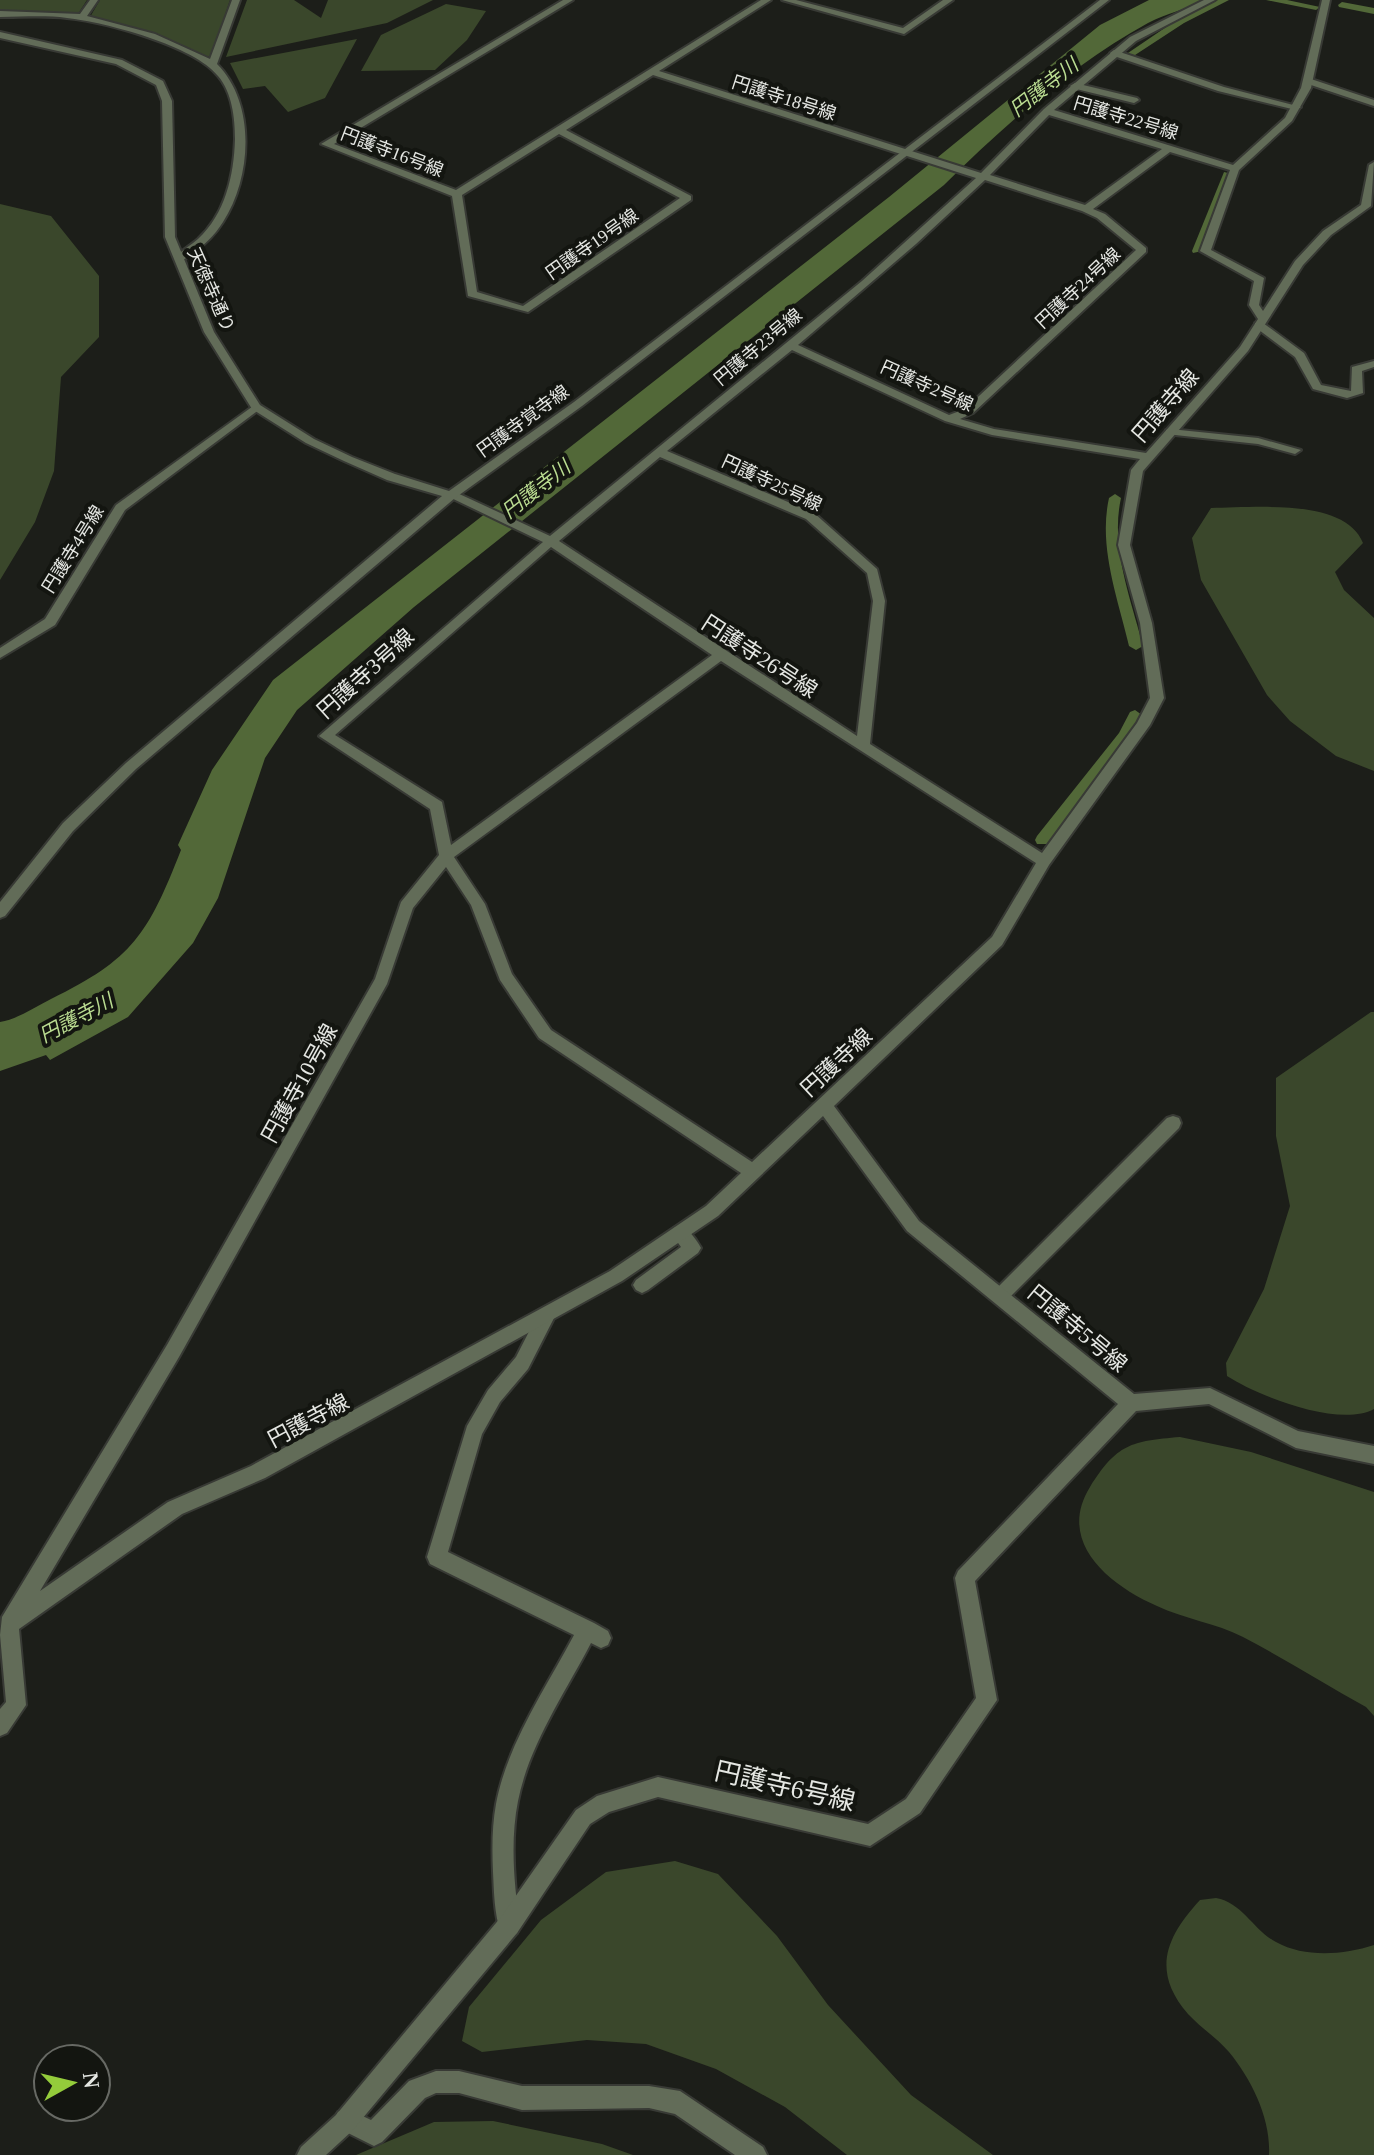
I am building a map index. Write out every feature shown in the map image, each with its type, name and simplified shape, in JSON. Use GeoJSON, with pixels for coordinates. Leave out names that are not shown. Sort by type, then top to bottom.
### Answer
{"type":"FeatureCollection","features":[{"type":"Feature","properties":{"kind":"street"},"geometry":{"type":"LineString","coordinates":[[82,17],[94,0]]}},
{"type":"Feature","properties":{"kind":"street"},"geometry":{"type":"LineString","coordinates":[[212,65],[236,0]]}},
{"type":"Feature","properties":{"kind":"street","name":"円護寺16号線"},"geometry":{"type":"LineString","coordinates":[[569,0],[326,144],[457,194],[767,0]]}},
{"type":"Feature","properties":{"kind":"street"},"geometry":{"type":"LineString","coordinates":[[786,0],[904,31],[949,0]]}},
{"type":"Feature","properties":{"kind":"street","name":"円護寺覚寺線"},"geometry":{"type":"LineString","coordinates":[[0,912],[68,827],[131,766],[451,495],[554,422],[1105,0]]}},
{"type":"Feature","properties":{"kind":"street"},"geometry":{"type":"LineString","coordinates":[[1047,111],[1133,39],[1211,0]]}},
{"type":"Feature","properties":{"kind":"street"},"geometry":{"type":"LineString","coordinates":[[1326,0],[1308,81],[1296,107],[1259,151],[1235,169],[1205,251],[1260,280],[1254,305],[1261,322],[1300,355],[1312,383],[1322,389],[1347,395],[1357,393],[1356,369],[1374,364]]}},
{"type":"Feature","properties":{"kind":"street"},"geometry":{"type":"LineString","coordinates":[[0,14],[82,17],[148,35],[223,73],[239,114],[236,176],[222,217],[213,230],[196,248],[179,258]]}},
{"type":"Feature","properties":{"kind":"street","name":"天徳寺通り"},"geometry":{"type":"LineString","coordinates":[[0,35],[119,62],[160,83],[167,101],[170,237],[209,332],[256,407],[310,441],[348,459],[391,477],[451,495]]}},
{"type":"Feature","properties":{"kind":"street"},"geometry":{"type":"LineString","coordinates":[[1114,53],[1221,89],[1296,107]]}},
{"type":"Feature","properties":{"kind":"street","name":"円護寺18号線"},"geometry":{"type":"LineString","coordinates":[[652,72],[907,154]]}},
{"type":"Feature","properties":{"kind":"street"},"geometry":{"type":"LineString","coordinates":[[1308,81],[1374,103]]}},
{"type":"Feature","properties":{"kind":"street"},"geometry":{"type":"LineString","coordinates":[[1075,86],[1134,100]]}},
{"type":"Feature","properties":{"kind":"street","name":"円護寺22号線"},"geometry":{"type":"LineString","coordinates":[[981,174],[1047,111],[1235,169]]}},
{"type":"Feature","properties":{"kind":"street","name":"円護寺19号線"},"geometry":{"type":"LineString","coordinates":[[457,194],[472,294],[524,310],[687,198],[558,130]]}},
{"type":"Feature","properties":{"kind":"street"},"geometry":{"type":"LineString","coordinates":[[1086,209],[1170,148]]}},
{"type":"Feature","properties":{"kind":"street","name":"円護寺24号線"},"geometry":{"type":"LineString","coordinates":[[907,154],[981,174],[1031,194],[1086,209],[1101,216],[1142,250],[969,411],[949,419]]}},
{"type":"Feature","properties":{"kind":"street","name":"円護寺線"},"geometry":{"type":"LineString","coordinates":[[9,1624],[175,1508],[258,1472],[546,1316],[616,1276],[712,1211],[997,941],[1044,861],[1143,725],[1157,698],[1146,623],[1124,545],[1137,470],[1244,349],[1308,253],[1327,233],[1366,206],[1374,165]]}},
{"type":"Feature","properties":{"kind":"street","name":"円護寺23号線"},"geometry":{"type":"LineString","coordinates":[[549,540],[790,345],[981,174]]}},
{"type":"Feature","properties":{"kind":"street","name":"円護寺2号線"},"geometry":{"type":"LineString","coordinates":[[790,345],[949,419],[992,432],[1149,457]]}},
{"type":"Feature","properties":{"kind":"street","name":"円護寺4号線"},"geometry":{"type":"LineString","coordinates":[[0,654],[50,622],[120,508],[256,407]]}},
{"type":"Feature","properties":{"kind":"street"},"geometry":{"type":"LineString","coordinates":[[1170,432],[1258,441],[1295,450]]}},
{"type":"Feature","properties":{"kind":"street","name":"円護寺25号線"},"geometry":{"type":"LineString","coordinates":[[658,452],[810,516],[873,572],[879,601],[863,747]]}},
{"type":"Feature","properties":{"kind":"street","name":"円護寺26号線"},"geometry":{"type":"LineString","coordinates":[[451,495],[549,540],[721,655],[1044,861]]}},
{"type":"Feature","properties":{"kind":"street","name":"円護寺3号線"},"geometry":{"type":"LineString","coordinates":[[549,540],[326,736],[437,806],[446,856],[478,904],[505,976],[545,1034],[752,1171]]}},
{"type":"Feature","properties":{"kind":"street","name":"円護寺10号線"},"geometry":{"type":"LineString","coordinates":[[9,1624],[173,1351],[382,980],[406,906],[446,856],[721,655]]}},
{"type":"Feature","properties":{"kind":"street","name":"円護寺5号線"},"geometry":{"type":"LineString","coordinates":[[823,1104],[913,1226],[1131,1403],[1210,1396],[1296,1439],[1374,1455]]}},
{"type":"Feature","properties":{"kind":"street"},"geometry":{"type":"LineString","coordinates":[[1001,1295],[1173,1123]]}},
{"type":"Feature","properties":{"kind":"street"},"geometry":{"type":"LineString","coordinates":[[642,1285],[692,1248],[680,1233]]}},
{"type":"Feature","properties":{"kind":"street"},"geometry":{"type":"LineString","coordinates":[[509,1925],[505,1900],[507,1801],[525,1755],[594,1634],[437,1557],[474,1432],[494,1396],[522,1363],[546,1316]]}},
{"type":"Feature","properties":{"kind":"street","name":"円護寺6号線"},"geometry":{"type":"LineString","coordinates":[[309,2155],[346,2120],[509,1925],[583,1817],[604,1803],[658,1787],[870,1835],[913,1806],[987,1700],[965,1578],[1131,1403]]}},
{"type":"Feature","properties":{"kind":"street"},"geometry":{"type":"LineString","coordinates":[[0,1726],[16,1705],[9,1624]]}},
{"type":"Feature","properties":{"kind":"street"},"geometry":{"type":"LineString","coordinates":[[346,2120],[374,2134],[417,2089],[436,2082],[459,2082],[522,2098],[649,2097],[680,2103],[755,2155]]}},
{"type":"Feature","properties":{"kind":"shaded area"},"geometry":{"type":"Polygon","coordinates":[[[0,0],[87,0],[78,14],[0,13],[0,0]]]}},
{"type":"Feature","properties":{"kind":"shaded area"},"geometry":{"type":"Polygon","coordinates":[[[100,0],[230,0],[211,56],[206,57],[142,30],[90,17],[100,0]]]}},
{"type":"Feature","properties":{"kind":"shaded area"},"geometry":{"type":"Polygon","coordinates":[[[247,0],[294,0],[321,18],[328,0],[433,0],[387,23],[226,57],[247,0]]]}},
{"type":"Feature","properties":{"kind":"shaded area"},"geometry":{"type":"Polygon","coordinates":[[[446,4],[486,11],[467,40],[435,70],[361,71],[381,35],[446,4]]]}},
{"type":"Feature","properties":{"kind":"shaded area"},"geometry":{"type":"Polygon","coordinates":[[[357,39],[325,98],[288,112],[265,86],[243,89],[230,63],[357,39]]]}},
{"type":"Feature","properties":{"kind":"shaded area"},"geometry":{"type":"Polygon","coordinates":[[[0,204],[51,216],[99,276],[99,337],[61,377],[54,471],[35,522],[0,580],[0,204]]]}},
{"type":"Feature","properties":{"kind":"shaded area"},"geometry":{"type":"Polygon","coordinates":[[[1272,507],[1318,512],[1337,518],[1353,528],[1363,543],[1335,572],[1344,590],[1374,618],[1374,771],[1336,756],[1290,721],[1267,695],[1201,580],[1192,538],[1211,508],[1272,507]]]}},
{"type":"Feature","properties":{"kind":"shaded area"},"geometry":{"type":"Polygon","coordinates":[[[1374,1012],[1374,1409],[1341,1415],[1299,1407],[1258,1392],[1227,1376],[1226,1363],[1264,1289],[1290,1206],[1276,1136],[1276,1078],[1374,1012]]]}},
{"type":"Feature","properties":{"kind":"shaded area"},"geometry":{"type":"Polygon","coordinates":[[[1180,1437],[1251,1452],[1374,1492],[1374,1716],[1366,1707],[1243,1637],[1139,1597],[1106,1574],[1093,1559],[1079,1526],[1081,1507],[1090,1487],[1117,1453],[1127,1447],[1149,1440],[1180,1437]]]}},
{"type":"Feature","properties":{"kind":"shaded area"},"geometry":{"type":"Polygon","coordinates":[[[675,1861],[718,1874],[777,1936],[828,2005],[911,2095],[993,2155],[847,2155],[785,2107],[716,2069],[646,2044],[587,2040],[482,2052],[462,2041],[469,2007],[541,1920],[606,1872],[675,1861]]]}},
{"type":"Feature","properties":{"kind":"shaded area"},"geometry":{"type":"Polygon","coordinates":[[[1216,1898],[1234,1905],[1268,1937],[1299,1951],[1350,1951],[1374,1945],[1374,2155],[1269,2155],[1263,2114],[1245,2075],[1224,2047],[1188,2014],[1169,1983],[1167,1955],[1179,1927],[1200,1900],[1216,1898]]]}},
{"type":"Feature","properties":{"kind":"shaded area"},"geometry":{"type":"Polygon","coordinates":[[[493,2121],[602,2144],[633,2155],[356,2155],[434,2122],[493,2121]]]}},
{"type":"Feature","properties":{"kind":"water","name":"円護寺川"},"geometry":{"type":"Polygon","coordinates":[[[1149,0],[1206,0],[1148,23],[1067,76],[991,140],[944,185],[414,607],[297,710],[265,758],[218,898],[193,943],[128,1017],[50,1060],[46,1055],[0,1071],[0,1022],[26,1012],[101,971],[134,941],[147,924],[169,879],[181,850],[178,845],[212,770],[273,680],[889,197],[1100,25],[1149,0]]]}},
{"type":"Feature","properties":{"kind":"waterway"},"geometry":{"type":"LineString","coordinates":[[1129,55],[1181,21],[1225,0]]}},
{"type":"Feature","properties":{"kind":"waterway"},"geometry":{"type":"LineString","coordinates":[[1270,0],[1316,7]]}},
{"type":"Feature","properties":{"kind":"waterway"},"geometry":{"type":"LineString","coordinates":[[1342,5],[1374,11]]}},
{"type":"Feature","properties":{"kind":"waterway"},"geometry":{"type":"LineString","coordinates":[[1197,251],[1227,174]]}},
{"type":"Feature","properties":{"kind":"waterway"},"geometry":{"type":"LineString","coordinates":[[1115,498],[1112,512],[1114,550],[1136,646]]}},
{"type":"Feature","properties":{"kind":"waterway"},"geometry":{"type":"LineString","coordinates":[[1042,840],[1125,735],[1135,715]]}}]}
